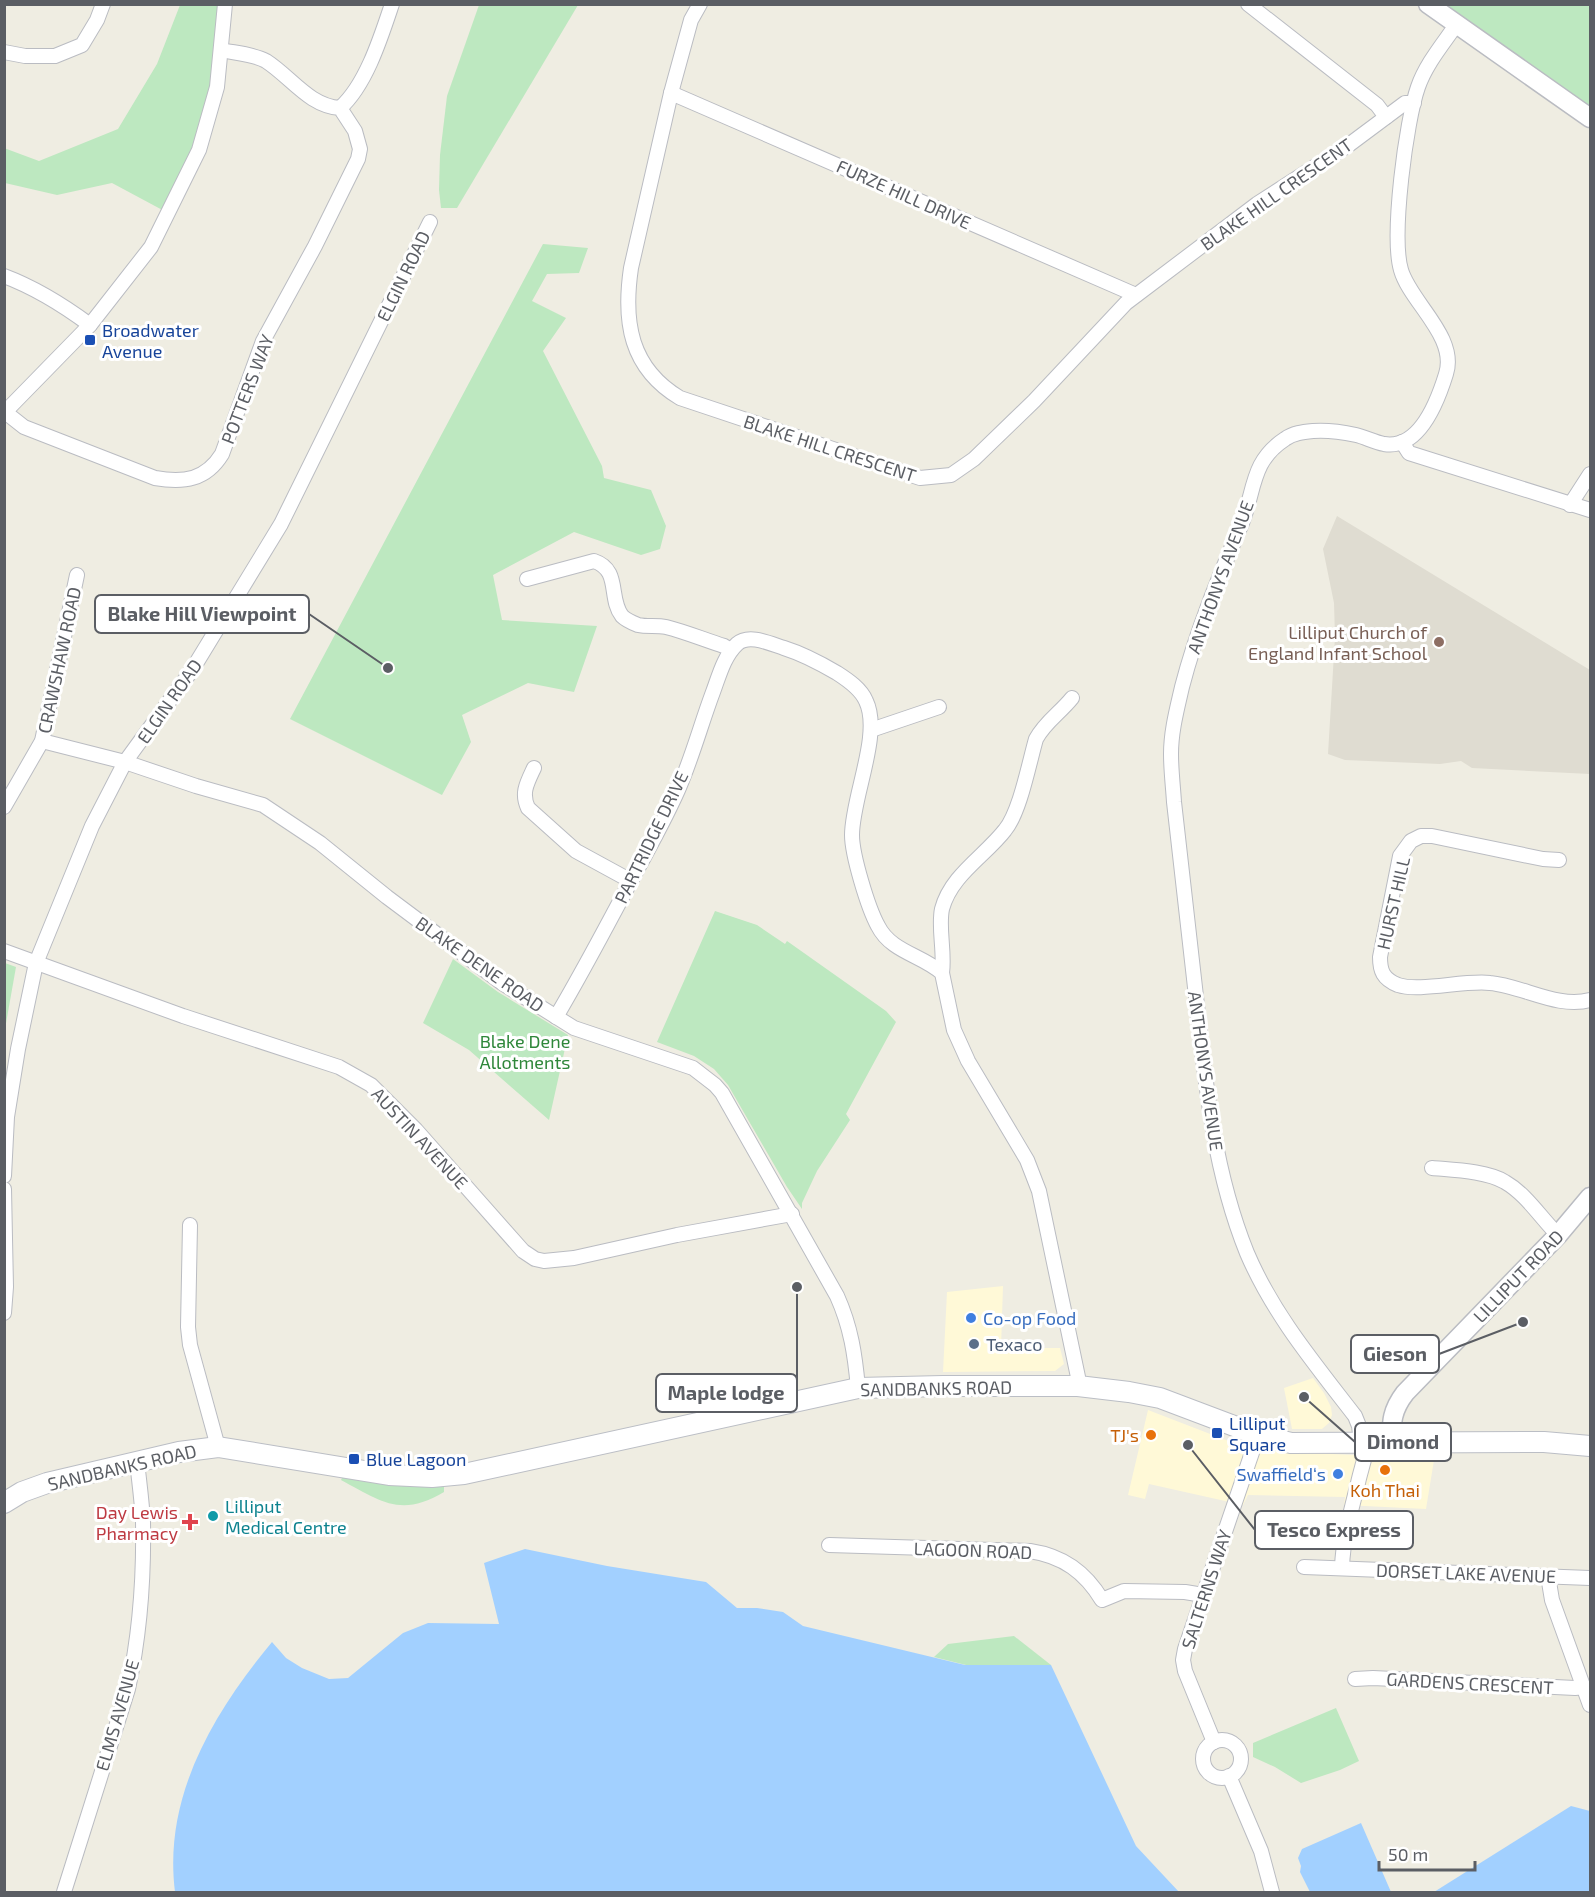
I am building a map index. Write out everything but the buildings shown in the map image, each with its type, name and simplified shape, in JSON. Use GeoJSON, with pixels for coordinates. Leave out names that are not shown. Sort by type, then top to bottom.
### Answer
{"type":"FeatureCollection","features":[{"type":"Feature","properties":{"kind":"main road","name":"SANDBANKS ROAD"},"geometry":{"type":"LineString","coordinates":[[4,1503],[22,1492],[47,1483],[179,1452],[218,1447],[389,1475],[432,1477],[464,1474],[858,1388],[960,1385],[1078,1386],[1129,1392],[1160,1398],[1258,1435],[1287,1443],[1544,1442],[1590,1446]]}},
{"type":"Feature","properties":{"kind":"street"},"geometry":{"type":"LineString","coordinates":[[4,52],[25,56],[55,56],[82,45],[97,20],[103,4]]}},
{"type":"Feature","properties":{"kind":"street"},"geometry":{"type":"LineString","coordinates":[[5,413],[90,325],[151,247],[199,150],[217,87],[225,4]]}},
{"type":"Feature","properties":{"kind":"street"},"geometry":{"type":"LineString","coordinates":[[221,50],[266,61],[316,100],[330,107],[340,108],[359,84],[393,4]]}},
{"type":"Feature","properties":{"kind":"street","name":"BLAKE HILL CRESCENT"},"geometry":{"type":"LineString","coordinates":[[700,4],[692,20],[671,93],[631,268],[628,319],[641,358],[663,388],[680,398],[920,478],[951,475],[974,459],[1034,401],[1126,303],[1257,204],[1350,144],[1405,103],[1414,103]]}},
{"type":"Feature","properties":{"kind":"street"},"geometry":{"type":"LineString","coordinates":[[1248,4],[1377,105],[1386,117]]}},
{"type":"Feature","properties":{"kind":"street"},"geometry":{"type":"LineString","coordinates":[[1428,4],[1590,118]]}},
{"type":"Feature","properties":{"kind":"street"},"geometry":{"type":"LineString","coordinates":[[1456,24],[1418,86],[1406,151],[1399,209],[1398,252],[1401,269],[1445,346],[1447,371],[1425,420],[1417,432],[1402,442],[1409,453],[1590,510]]}},
{"type":"Feature","properties":{"kind":"street","name":"FURZE HILL DRIVE"},"geometry":{"type":"LineString","coordinates":[[671,93],[1136,295]]}},
{"type":"Feature","properties":{"kind":"street","name":"POTTERS WAY"},"geometry":{"type":"LineString","coordinates":[[5,413],[24,427],[155,478],[172,480],[198,477],[215,465],[222,454],[263,341],[315,246],[358,159],[360,149],[355,131],[340,108]]}},
{"type":"Feature","properties":{"kind":"street","name":"ELGIN ROAD"},"geometry":{"type":"LineString","coordinates":[[4,1176],[7,1117],[36,963],[92,826],[125,762],[192,670],[281,524],[430,222]]}},
{"type":"Feature","properties":{"kind":"street"},"geometry":{"type":"LineString","coordinates":[[4,276],[26,284],[56,300],[90,325]]}},
{"type":"Feature","properties":{"kind":"street","name":"ANTHONYS AVENUE"},"geometry":{"type":"LineString","coordinates":[[1364,1442],[1355,1416],[1287,1327],[1266,1291],[1248,1254],[1230,1207],[1218,1161],[1205,1076],[1174,802],[1171,753],[1175,716],[1197,632],[1243,519],[1252,483],[1264,460],[1286,438],[1307,432],[1340,432],[1384,444],[1402,442]]}},
{"type":"Feature","properties":{"kind":"street"},"geometry":{"type":"LineString","coordinates":[[1570,505],[1590,474]]}},
{"type":"Feature","properties":{"kind":"street"},"geometry":{"type":"LineString","coordinates":[[527,579],[594,561],[603,564],[610,572],[617,606],[621,615],[627,620],[638,624],[664,627],[724,646],[732,651],[737,643],[748,639],[787,649],[825,666],[845,678],[857,689],[866,700],[871,730],[855,805],[853,851],[877,925],[884,935],[895,945],[942,973]]}},
{"type":"Feature","properties":{"kind":"street","name":"CRAWSHAW ROAD"},"geometry":{"type":"LineString","coordinates":[[4,807],[42,741],[77,575]]}},
{"type":"Feature","properties":{"kind":"street","name":"PARTRIDGE DRIVE"},"geometry":{"type":"LineString","coordinates":[[556,1017],[678,790],[722,667],[732,651]]}},
{"type":"Feature","properties":{"kind":"street"},"geometry":{"type":"LineString","coordinates":[[1072,698],[1061,712],[1042,727],[1036,739],[1010,824],[960,877],[947,896],[940,922],[944,948],[942,973],[946,983],[948,1007],[959,1041],[968,1061],[1027,1160],[1039,1191],[1078,1386]]}},
{"type":"Feature","properties":{"kind":"street"},"geometry":{"type":"LineString","coordinates":[[871,730],[939,707]]}},
{"type":"Feature","properties":{"kind":"street","name":"BLAKE DENE ROAD"},"geometry":{"type":"LineString","coordinates":[[42,741],[125,762],[195,786],[263,805],[320,843],[387,897],[502,983],[556,1017],[574,1028],[693,1068],[705,1076],[722,1094],[792,1214],[847,1318],[853,1340],[858,1388]]}},
{"type":"Feature","properties":{"kind":"street"},"geometry":{"type":"LineString","coordinates":[[534,768],[524,790],[524,800],[528,808],[576,851],[631,881]]}},
{"type":"Feature","properties":{"kind":"street","name":"HURST HILL"},"geometry":{"type":"LineString","coordinates":[[1559,860],[1543,859],[1432,836],[1421,836],[1411,841],[1400,856],[1380,957],[1380,968],[1383,975],[1390,981],[1410,987],[1488,982],[1517,987],[1560,1000],[1574,1002],[1590,1000]]}},
{"type":"Feature","properties":{"kind":"street","name":"AUSTIN AVENUE"},"geometry":{"type":"LineString","coordinates":[[4,951],[183,1016],[339,1067],[371,1085],[416,1130],[523,1251],[535,1259],[543,1261],[574,1258],[677,1235],[792,1214]]}},
{"type":"Feature","properties":{"kind":"street"},"geometry":{"type":"LineString","coordinates":[[1432,1168],[1494,1177],[1505,1182],[1558,1235]]}},
{"type":"Feature","properties":{"kind":"street"},"geometry":{"type":"LineString","coordinates":[[4,1189],[6,1287],[4,1313]]}},
{"type":"Feature","properties":{"kind":"street","name":"LILLIPUT ROAD"},"geometry":{"type":"LineString","coordinates":[[1392,1442],[1391,1420],[1394,1409],[1405,1393],[1558,1235],[1590,1197]]}},
{"type":"Feature","properties":{"kind":"street"},"geometry":{"type":"LineString","coordinates":[[190,1225],[188,1327],[190,1345],[218,1447]]}},
{"type":"Feature","properties":{"kind":"street","name":"SALTERNS WAY"},"geometry":{"type":"LineString","coordinates":[[1214,1742],[1185,1671],[1184,1660],[1203,1595],[1258,1435]]}},
{"type":"Feature","properties":{"kind":"street"},"geometry":{"type":"LineString","coordinates":[[1342,1567],[1349,1522],[1364,1465],[1364,1442]]}},
{"type":"Feature","properties":{"kind":"street","name":"ELMS AVENUE"},"geometry":{"type":"LineString","coordinates":[[64,1893],[128,1689],[133,1664],[143,1578],[143,1519],[137,1461]]}},
{"type":"Feature","properties":{"kind":"street","name":"LAGOON ROAD"},"geometry":{"type":"LineString","coordinates":[[829,1545],[1030,1551],[1049,1554],[1064,1561],[1092,1584],[1102,1600],[1124,1591],[1185,1592],[1203,1595]]}},
{"type":"Feature","properties":{"kind":"street","name":"DORSET LAKE AVENUE"},"geometry":{"type":"LineString","coordinates":[[1304,1567],[1590,1578]]}},
{"type":"Feature","properties":{"kind":"street"},"geometry":{"type":"LineString","coordinates":[[1548,1576],[1552,1600],[1590,1704]]}},
{"type":"Feature","properties":{"kind":"street","name":"GARDENS CRESCENT"},"geometry":{"type":"LineString","coordinates":[[1355,1679],[1584,1687]]}},
{"type":"Feature","properties":{"kind":"street"},"geometry":{"type":"LineString","coordinates":[[1214,1742],[1230,1742],[1239,1752],[1239,1767],[1229,1776],[1215,1777],[1203,1763],[1204,1752],[1214,1742]]}},
{"type":"Feature","properties":{"kind":"street"},"geometry":{"type":"LineString","coordinates":[[1229,1776],[1261,1851],[1272,1893]]}},
{"type":"Feature","properties":{"kind":"shaded area","name":"Lilliput Church of England Infant School"},"geometry":{"type":"Polygon","coordinates":[[[1337,516],[1590,670],[1590,774],[1472,768],[1461,761],[1440,764],[1345,760],[1328,754],[1335,637],[1334,603],[1323,549],[1337,516]]]}},
{"type":"Feature","properties":{"kind":"shaded area"},"geometry":{"type":"Polygon","coordinates":[[[1003,1286],[1001,1348],[1060,1348],[1064,1364],[1055,1371],[943,1372],[947,1292],[1003,1286]]]}},
{"type":"Feature","properties":{"kind":"shaded area"},"geometry":{"type":"Polygon","coordinates":[[[1313,1378],[1331,1407],[1332,1415],[1329,1423],[1322,1429],[1292,1429],[1284,1388],[1313,1378]]]}},
{"type":"Feature","properties":{"kind":"shaded area"},"geometry":{"type":"Polygon","coordinates":[[[1148,1410],[1244,1447],[1269,1451],[1373,1456],[1435,1454],[1426,1509],[1344,1505],[1345,1497],[1248,1495],[1243,1505],[1149,1484],[1145,1499],[1128,1495],[1148,1410]]]}},
{"type":"Feature","properties":{"kind":"green space"},"geometry":{"type":"Polygon","coordinates":[[[180,5],[225,5],[217,87],[168,213],[112,183],[57,195],[5,183],[4,148],[39,161],[118,129],[157,64],[180,5]]]}},
{"type":"Feature","properties":{"kind":"green space"},"geometry":{"type":"Polygon","coordinates":[[[479,5],[578,5],[457,208],[441,208],[440,155],[447,96],[479,5]]]}},
{"type":"Feature","properties":{"kind":"green space"},"geometry":{"type":"Polygon","coordinates":[[[1428,5],[1590,5],[1590,118],[1428,5]]]}},
{"type":"Feature","properties":{"kind":"green space"},"geometry":{"type":"Polygon","coordinates":[[[543,244],[588,248],[579,273],[547,274],[532,301],[566,318],[543,351],[602,466],[604,478],[651,490],[666,526],[660,549],[641,555],[574,532],[493,575],[502,620],[597,626],[574,692],[528,683],[462,715],[471,742],[442,795],[290,719],[543,244]]]}},
{"type":"Feature","properties":{"kind":"green space"},"geometry":{"type":"Polygon","coordinates":[[[715,911],[757,925],[785,944],[787,941],[886,1011],[896,1022],[846,1114],[850,1120],[817,1171],[802,1203],[802,1209],[728,1085],[714,1069],[694,1056],[657,1042],[715,911]]]}},
{"type":"Feature","properties":{"kind":"green space","name":"Blake Dene Allotments"},"geometry":{"type":"Polygon","coordinates":[[[453,959],[498,992],[568,1035],[549,1120],[469,1050],[423,1023],[453,959]]]}},
{"type":"Feature","properties":{"kind":"green space"},"geometry":{"type":"Polygon","coordinates":[[[4,963],[16,967],[5,1029],[4,963]]]}},
{"type":"Feature","properties":{"kind":"green space"},"geometry":{"type":"Polygon","coordinates":[[[343,1476],[440,1482],[444,1487],[444,1492],[415,1504],[391,1504],[341,1480],[343,1476]]]}},
{"type":"Feature","properties":{"kind":"green space"},"geometry":{"type":"Polygon","coordinates":[[[1014,1636],[1051,1665],[966,1665],[934,1657],[948,1644],[1014,1636]]]}},
{"type":"Feature","properties":{"kind":"green space"},"geometry":{"type":"Polygon","coordinates":[[[1336,1708],[1359,1761],[1301,1783],[1253,1757],[1253,1743],[1336,1708]]]}},
{"type":"Feature","properties":{"kind":"water"},"geometry":{"type":"Polygon","coordinates":[[[525,1549],[607,1566],[706,1582],[737,1608],[783,1612],[803,1626],[965,1665],[1051,1665],[1136,1846],[1179,1892],[175,1892],[173,1857],[177,1823],[185,1790],[197,1758],[230,1698],[272,1642],[286,1658],[302,1668],[329,1679],[348,1678],[403,1633],[428,1623],[499,1624],[484,1563],[525,1549]]]}},
{"type":"Feature","properties":{"kind":"water"},"geometry":{"type":"Polygon","coordinates":[[[1571,1806],[1590,1811],[1590,1892],[1434,1892],[1571,1806]]]}},
{"type":"Feature","properties":{"kind":"water"},"geometry":{"type":"Polygon","coordinates":[[[1361,1823],[1391,1892],[1310,1892],[1300,1872],[1301,1866],[1298,1858],[1302,1849],[1361,1823]]]}},
{"type":"Feature","properties":{"kind":"place","name":"Broadwater Avenue"},"geometry":{"type":"Point","coordinates":[90,340]}},
{"type":"Feature","properties":{"kind":"place","name":"Lilliput Church of England Infant School"},"geometry":{"type":"Point","coordinates":[1439,642]}},
{"type":"Feature","properties":{"kind":"place","name":"Blake Hill Viewpoint"},"geometry":{"type":"Point","coordinates":[388,668]}},
{"type":"Feature","properties":{"kind":"place","name":"Maple lodge"},"geometry":{"type":"Point","coordinates":[797,1287]}},
{"type":"Feature","properties":{"kind":"place","name":"Co-op Food"},"geometry":{"type":"Point","coordinates":[971,1318]}},
{"type":"Feature","properties":{"kind":"place","name":"Gieson"},"geometry":{"type":"Point","coordinates":[1523,1322]}},
{"type":"Feature","properties":{"kind":"place","name":"Texaco"},"geometry":{"type":"Point","coordinates":[974,1344]}},
{"type":"Feature","properties":{"kind":"place","name":"Dimond"},"geometry":{"type":"Point","coordinates":[1304,1397]}},
{"type":"Feature","properties":{"kind":"place","name":"Lilliput Square"},"geometry":{"type":"Point","coordinates":[1217,1433]}},
{"type":"Feature","properties":{"kind":"place","name":"TJ's"},"geometry":{"type":"Point","coordinates":[1151,1435]}},
{"type":"Feature","properties":{"kind":"place","name":"Tesco Express"},"geometry":{"type":"Point","coordinates":[1188,1445]}},
{"type":"Feature","properties":{"kind":"place","name":"Blue Lagoon"},"geometry":{"type":"Point","coordinates":[354,1459]}},
{"type":"Feature","properties":{"kind":"place","name":"Koh Thai"},"geometry":{"type":"Point","coordinates":[1385,1470]}},
{"type":"Feature","properties":{"kind":"place","name":"Swaffield‘s"},"geometry":{"type":"Point","coordinates":[1338,1474]}},
{"type":"Feature","properties":{"kind":"place","name":"Lilliput Medical Centre"},"geometry":{"type":"Point","coordinates":[213,1516]}},
{"type":"Feature","properties":{"kind":"place","name":"Day Lewis Pharmacy"},"geometry":{"type":"Point","coordinates":[190,1522]}}]}
